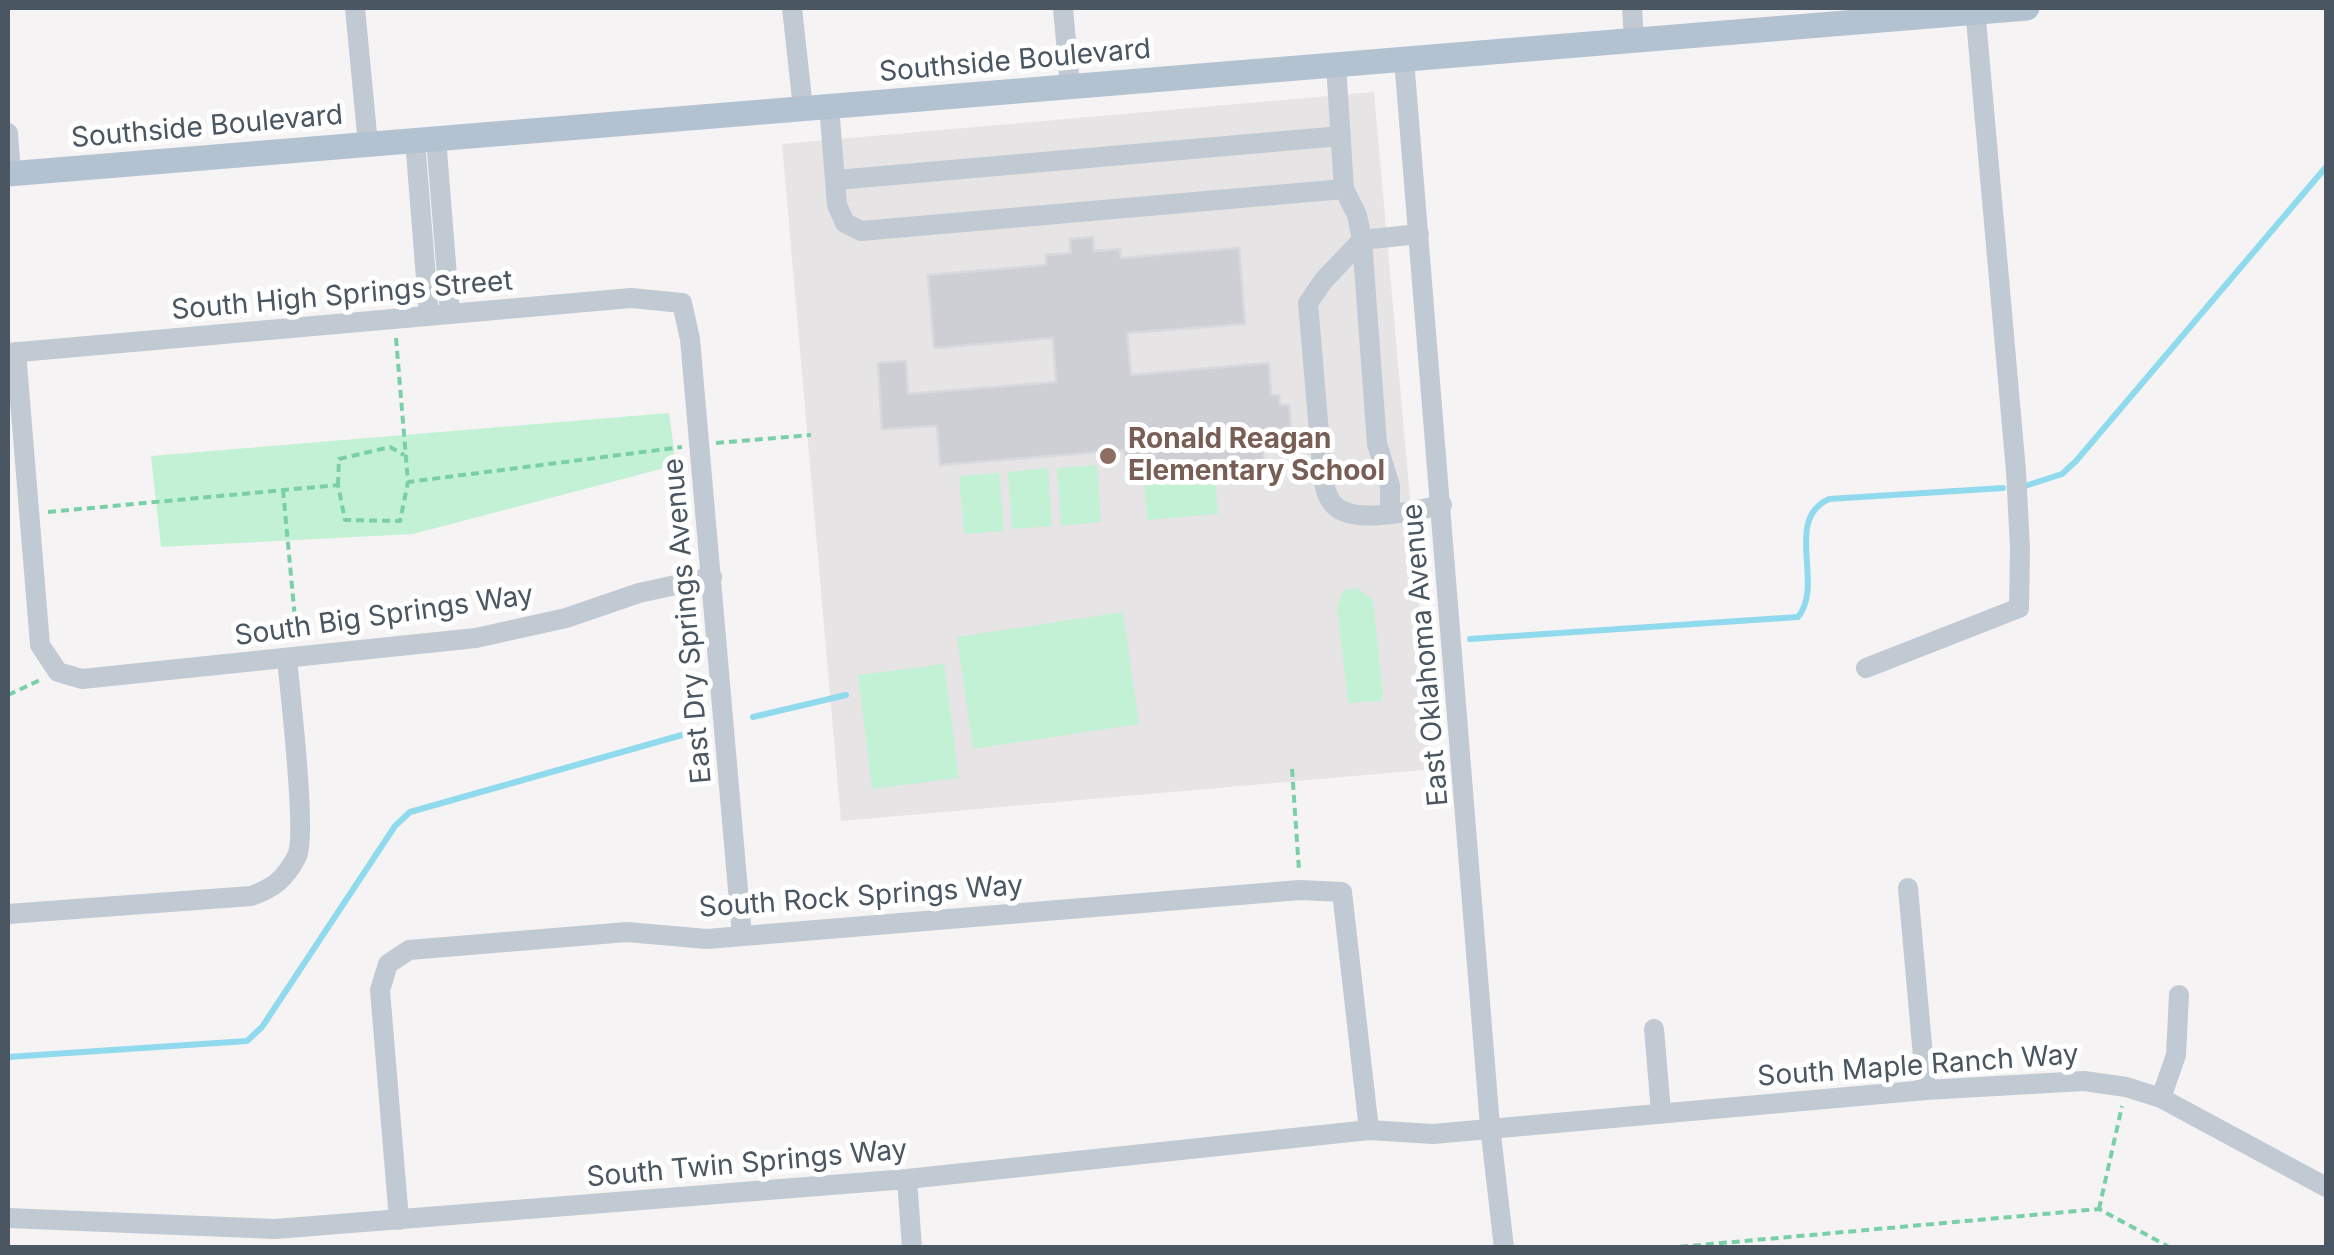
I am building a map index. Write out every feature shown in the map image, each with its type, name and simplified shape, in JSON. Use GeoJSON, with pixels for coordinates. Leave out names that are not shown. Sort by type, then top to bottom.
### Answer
{"type":"FeatureCollection","features":[{"type":"Feature","properties":{"kind":"main road","name":"Southside Boulevard"},"geometry":{"type":"LineString","coordinates":[[9,174],[1634,40],[1876,14],[2027,8]]}},
{"type":"Feature","properties":{"kind":"street"},"geometry":{"type":"LineString","coordinates":[[355,8],[368,144]]}},
{"type":"Feature","properties":{"kind":"street"},"geometry":{"type":"LineString","coordinates":[[792,8],[836,180],[837,205],[845,223],[861,230],[1344,190]]}},
{"type":"Feature","properties":{"kind":"street"},"geometry":{"type":"LineString","coordinates":[[1063,8],[1070,86]]}},
{"type":"Feature","properties":{"kind":"street"},"geometry":{"type":"LineString","coordinates":[[1632,8],[1634,40]]}},
{"type":"Feature","properties":{"kind":"street"},"geometry":{"type":"LineString","coordinates":[[1866,668],[2019,608],[2016,472],[1975,10]]}},
{"type":"Feature","properties":{"kind":"street","name":"East Oklahoma Avenue"},"geometry":{"type":"LineString","coordinates":[[1404,58],[1490,1126],[1504,1248]]}},
{"type":"Feature","properties":{"kind":"street"},"geometry":{"type":"LineString","coordinates":[[1336,64],[1344,190],[1357,215],[1362,240],[1377,444],[1390,486],[1390,513]]}},
{"type":"Feature","properties":{"kind":"street"},"geometry":{"type":"LineString","coordinates":[[8,133],[9,174]]}},
{"type":"Feature","properties":{"kind":"street"},"geometry":{"type":"LineString","coordinates":[[836,180],[1340,136]]}},
{"type":"Feature","properties":{"kind":"street"},"geometry":{"type":"LineString","coordinates":[[425,139],[439,315]]}},
{"type":"Feature","properties":{"kind":"street"},"geometry":{"type":"LineString","coordinates":[[1419,234],[1362,240],[1308,303],[1322,468],[1325,490],[1338,509],[1349,515],[1442,505]]}},
{"type":"Feature","properties":{"kind":"street","name":"South High Springs Street"},"geometry":{"type":"LineString","coordinates":[[12,353],[632,298],[682,303]]}},
{"type":"Feature","properties":{"kind":"street","name":"East Dry Springs Avenue"},"geometry":{"type":"LineString","coordinates":[[682,303],[690,339],[700,444],[742,936]]}},
{"type":"Feature","properties":{"kind":"street"},"geometry":{"type":"LineString","coordinates":[[12,353],[40,646],[58,672]]}},
{"type":"Feature","properties":{"kind":"street","name":"South Big Springs Way"},"geometry":{"type":"LineString","coordinates":[[58,672],[82,680],[476,638],[566,618],[639,593],[712,578]]}},
{"type":"Feature","properties":{"kind":"street"},"geometry":{"type":"LineString","coordinates":[[8,914],[250,896],[274,888],[299,853],[293,658]]}},
{"type":"Feature","properties":{"kind":"street"},"geometry":{"type":"LineString","coordinates":[[1908,888],[1926,1090]]}},
{"type":"Feature","properties":{"kind":"street","name":"South Rock Springs Way"},"geometry":{"type":"LineString","coordinates":[[399,1220],[380,990],[388,964],[409,950],[627,932],[708,939],[1300,890],[1342,892],[1369,1130]]}},
{"type":"Feature","properties":{"kind":"street"},"geometry":{"type":"LineString","coordinates":[[2161,1098],[2176,1055],[2179,995]]}},
{"type":"Feature","properties":{"kind":"street"},"geometry":{"type":"LineString","coordinates":[[1654,1029],[1661,1112]]}},
{"type":"Feature","properties":{"kind":"street","name":"South Maple Ranch Way"},"geometry":{"type":"LineString","coordinates":[[1490,1126],[2084,1081],[2126,1087],[2161,1098],[2326,1186]]}},
{"type":"Feature","properties":{"kind":"street","name":"South Twin Springs Way"},"geometry":{"type":"LineString","coordinates":[[8,1218],[275,1229],[907,1178],[1369,1130],[1433,1134],[1490,1126]]}},
{"type":"Feature","properties":{"kind":"street"},"geometry":{"type":"LineString","coordinates":[[907,1178],[912,1248]]}},
{"type":"Feature","properties":{"kind":"path"},"geometry":{"type":"LineString","coordinates":[[394,319],[406,456],[408,482],[400,521],[346,520],[338,485],[339,458],[390,447],[406,456]]}},
{"type":"Feature","properties":{"kind":"path"},"geometry":{"type":"LineString","coordinates":[[408,482],[700,444],[811,435]]}},
{"type":"Feature","properties":{"kind":"path"},"geometry":{"type":"LineString","coordinates":[[29,514],[338,485]]}},
{"type":"Feature","properties":{"kind":"path"},"geometry":{"type":"LineString","coordinates":[[283,490],[293,658]]}},
{"type":"Feature","properties":{"kind":"path"},"geometry":{"type":"LineString","coordinates":[[8,695],[58,672]]}},
{"type":"Feature","properties":{"kind":"path"},"geometry":{"type":"LineString","coordinates":[[1292,769],[1300,890]]}},
{"type":"Feature","properties":{"kind":"path"},"geometry":{"type":"LineString","coordinates":[[2099,1209],[2126,1087]]}},
{"type":"Feature","properties":{"kind":"path"},"geometry":{"type":"LineString","coordinates":[[1666,1248],[2099,1209],[2170,1248]]}},
{"type":"Feature","properties":{"kind":"shaded area","name":"Ronald Reagan Elementary School"},"geometry":{"type":"Polygon","coordinates":[[[1374,92],[1434,769],[841,821],[782,144],[1374,92]]]}},
{"type":"Feature","properties":{"kind":"green space"},"geometry":{"type":"Polygon","coordinates":[[[669,413],[676,465],[413,534],[161,547],[151,456],[669,413]]]}},
{"type":"Feature","properties":{"kind":"green space"},"geometry":{"type":"Polygon","coordinates":[[[1097,465],[1101,522],[1061,526],[1057,468],[1097,465]]]}},
{"type":"Feature","properties":{"kind":"green space"},"geometry":{"type":"Polygon","coordinates":[[[1048,468],[1052,526],[1012,529],[1008,472],[1048,468]]]}},
{"type":"Feature","properties":{"kind":"green space"},"geometry":{"type":"Polygon","coordinates":[[[999,473],[1004,531],[964,534],[959,476],[999,473]]]}},
{"type":"Feature","properties":{"kind":"green space"},"geometry":{"type":"Polygon","coordinates":[[[1215,476],[1218,514],[1147,520],[1144,482],[1215,476]]]}},
{"type":"Feature","properties":{"kind":"green space"},"geometry":{"type":"Polygon","coordinates":[[[1357,588],[1373,600],[1381,701],[1348,703],[1337,606],[1344,590],[1357,588]]]}},
{"type":"Feature","properties":{"kind":"green space"},"geometry":{"type":"Polygon","coordinates":[[[1123,612],[1139,724],[973,749],[957,637],[1123,612]]]}},
{"type":"Feature","properties":{"kind":"green space"},"geometry":{"type":"Polygon","coordinates":[[[944,664],[959,778],[872,789],[858,675],[944,664]]]}},
{"type":"Feature","properties":{"kind":"building"},"geometry":{"type":"Polygon","coordinates":[[[1093,237],[1094,251],[1120,249],[1121,258],[1239,248],[1245,324],[1127,333],[1131,375],[1269,363],[1271,395],[1279,395],[1280,405],[1289,405],[1293,448],[1263,450],[1264,472],[1127,484],[1124,450],[940,465],[937,426],[882,429],[878,363],[906,361],[908,394],[1056,382],[1053,338],[934,348],[928,275],[1046,265],[1046,255],[1071,253],[1070,239],[1093,237]]]}},
{"type":"Feature","properties":{"kind":"waterway"},"geometry":{"type":"LineString","coordinates":[[2025,486],[2062,474],[2076,461],[2326,167]]}},
{"type":"Feature","properties":{"kind":"waterway"},"geometry":{"type":"LineString","coordinates":[[1470,639],[1798,617],[1808,588],[1809,522],[1816,509],[1829,499],[2003,488]]}},
{"type":"Feature","properties":{"kind":"waterway"},"geometry":{"type":"LineString","coordinates":[[753,717],[846,695]]}},
{"type":"Feature","properties":{"kind":"waterway"},"geometry":{"type":"LineString","coordinates":[[8,1057],[247,1041],[262,1027],[395,826],[410,812],[696,731]]}},
{"type":"Feature","properties":{"kind":"place","name":"Ronald Reagan Elementary School"},"geometry":{"type":"Point","coordinates":[1108,456]}}]}
